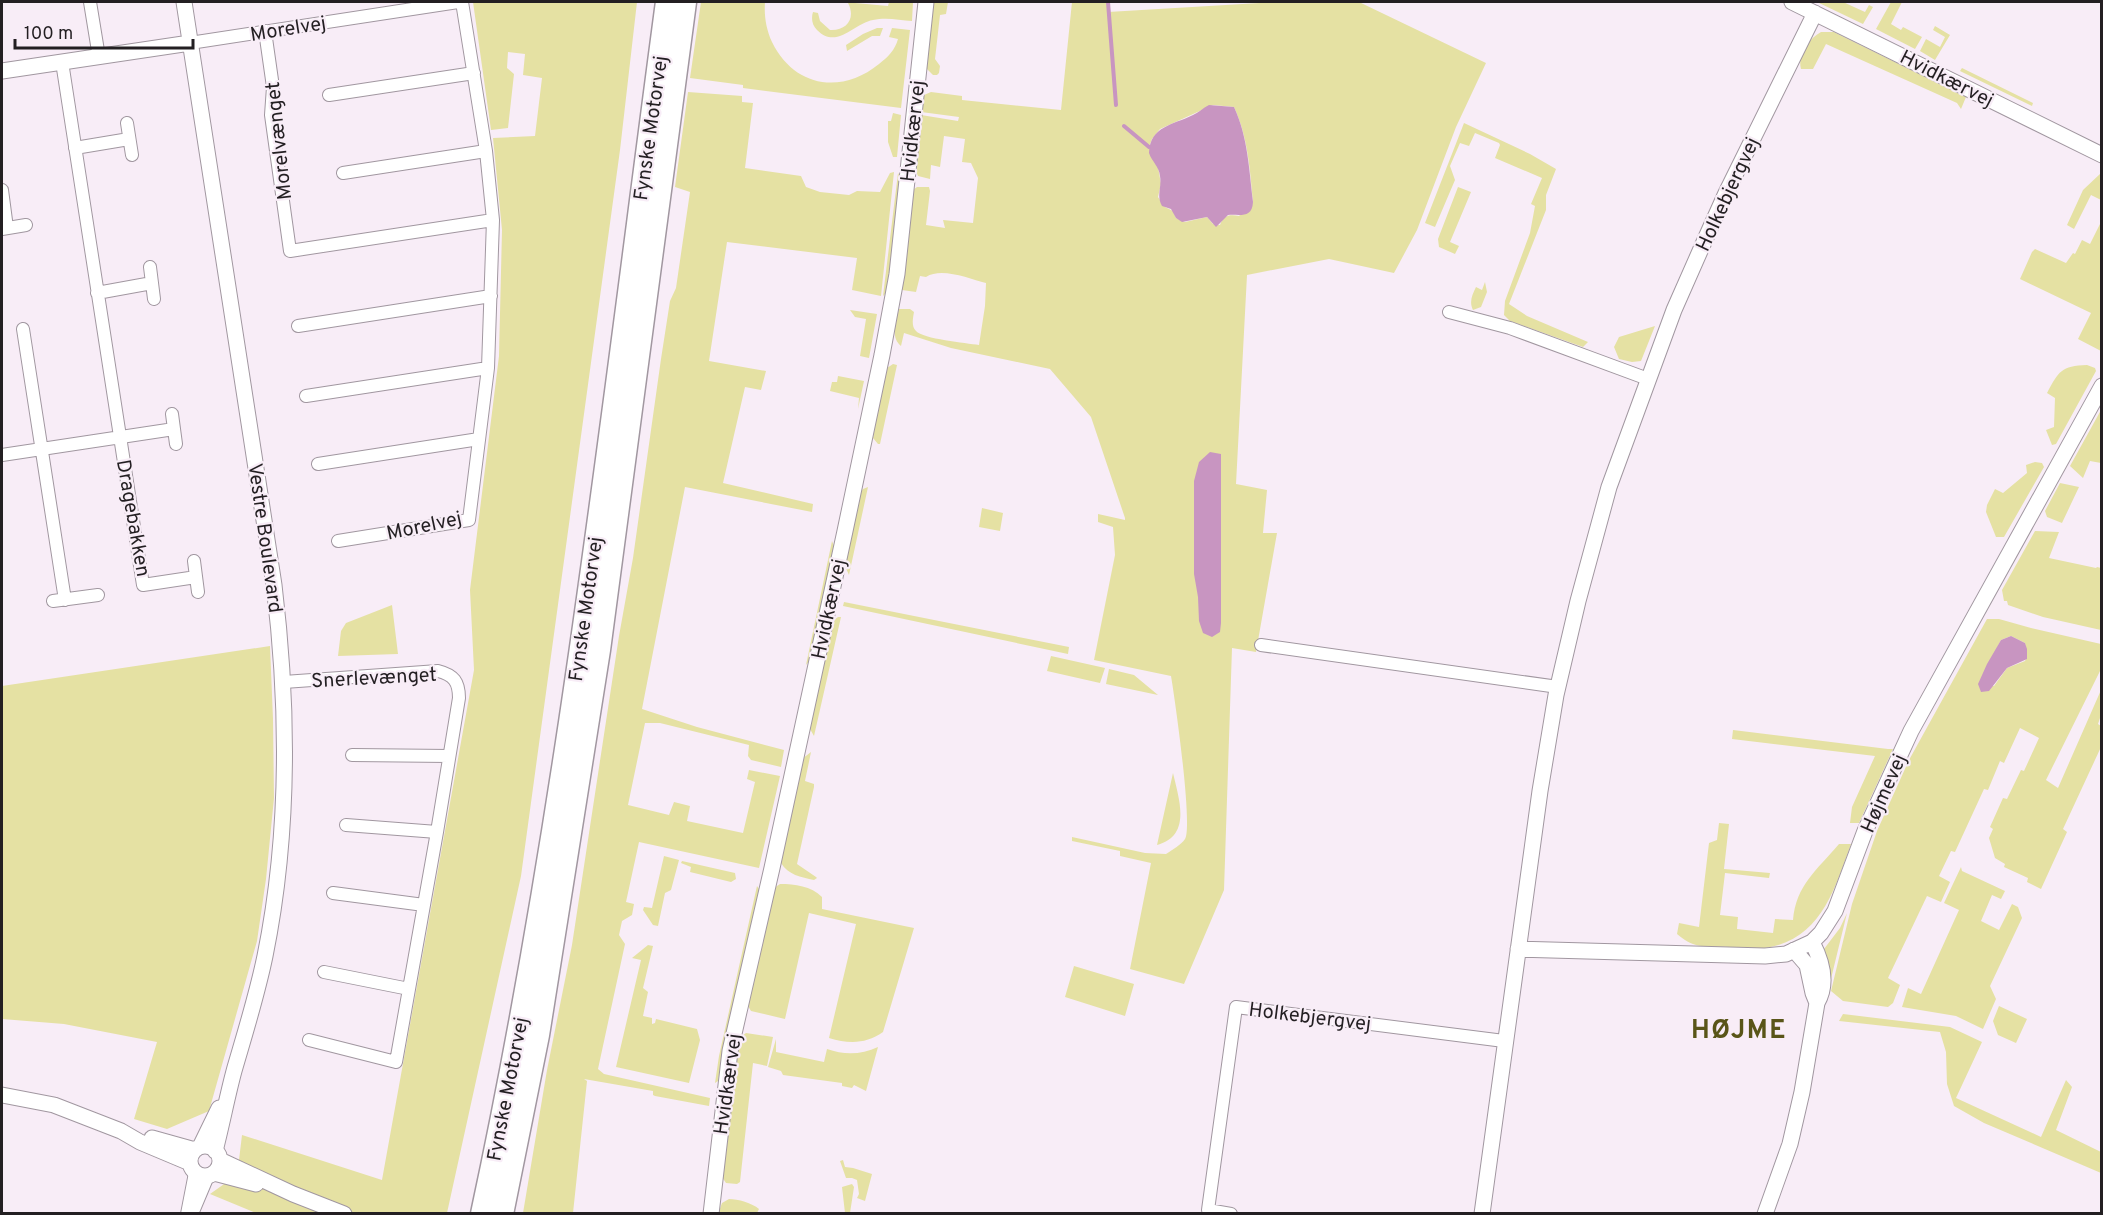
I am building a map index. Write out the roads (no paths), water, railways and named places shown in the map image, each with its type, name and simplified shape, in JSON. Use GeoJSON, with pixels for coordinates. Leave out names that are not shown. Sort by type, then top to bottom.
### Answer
{"type":"FeatureCollection","features":[{"type":"Feature","properties":{"kind":"highway","name":"Fynske Motorvej"},"geometry":{"type":"LineString","coordinates":[[482,1214],[519,1031],[568,728],[667,2]]}},
{"type":"Feature","properties":{"kind":"highway","name":"Fynske Motorvej"},"geometry":{"type":"LineString","coordinates":[[502,1214],[538,1035],[599,650],[685,2]]}},
{"type":"Feature","properties":{"kind":"street"},"geometry":{"type":"LineString","coordinates":[[90,2],[99,57]]}},
{"type":"Feature","properties":{"kind":"street","name":"Vestre Boulevard"},"geometry":{"type":"LineString","coordinates":[[184,2],[274,585],[284,681],[286,734],[280,850],[265,955],[233,1075],[205,1162]]}},
{"type":"Feature","properties":{"kind":"street","name":"Morelvej"},"geometry":{"type":"LineString","coordinates":[[190,42],[460,2],[486,151],[493,220],[488,368],[469,520],[338,541]]}},
{"type":"Feature","properties":{"kind":"street","name":"Hvidkærvej"},"geometry":{"type":"LineString","coordinates":[[711,1214],[729,1051],[772,868],[853,494],[897,274],[926,2]]}},
{"type":"Feature","properties":{"kind":"street","name":"Hvidkærvej"},"geometry":{"type":"LineString","coordinates":[[1792,2],[2102,156]]}},
{"type":"Feature","properties":{"kind":"street","name":"Holkebjergvej"},"geometry":{"type":"LineString","coordinates":[[1482,1214],[1504,1041],[1544,764],[1558,687],[1578,601],[1609,486],[1674,310],[1726,193],[1815,13]]}},
{"type":"Feature","properties":{"kind":"street","name":"Morelvænget"},"geometry":{"type":"LineString","coordinates":[[265,31],[273,87],[271,115],[291,251],[493,220]]}},
{"type":"Feature","properties":{"kind":"street"},"geometry":{"type":"LineString","coordinates":[[2,71],[190,42]]}},
{"type":"Feature","properties":{"kind":"street","name":"Dragebakken"},"geometry":{"type":"LineString","coordinates":[[62,62],[143,585],[196,577]]}},
{"type":"Feature","properties":{"kind":"street"},"geometry":{"type":"LineString","coordinates":[[329,95],[474,73]]}},
{"type":"Feature","properties":{"kind":"street"},"geometry":{"type":"LineString","coordinates":[[127,123],[132,155]]}},
{"type":"Feature","properties":{"kind":"street"},"geometry":{"type":"LineString","coordinates":[[75,147],[129,139]]}},
{"type":"Feature","properties":{"kind":"street"},"geometry":{"type":"LineString","coordinates":[[343,173],[486,151]]}},
{"type":"Feature","properties":{"kind":"street"},"geometry":{"type":"LineString","coordinates":[[2,190],[4,229],[26,225]]}},
{"type":"Feature","properties":{"kind":"street"},"geometry":{"type":"LineString","coordinates":[[150,267],[154,299]]}},
{"type":"Feature","properties":{"kind":"street"},"geometry":{"type":"LineString","coordinates":[[97,293],[152,284]]}},
{"type":"Feature","properties":{"kind":"street"},"geometry":{"type":"LineString","coordinates":[[298,326],[491,296]]}},
{"type":"Feature","properties":{"kind":"street"},"geometry":{"type":"LineString","coordinates":[[1449,312],[1510,328],[1648,379]]}},
{"type":"Feature","properties":{"kind":"street"},"geometry":{"type":"LineString","coordinates":[[23,329],[41,449],[59,601],[98,595]]}},
{"type":"Feature","properties":{"kind":"street"},"geometry":{"type":"LineString","coordinates":[[306,396],[488,368]]}},
{"type":"Feature","properties":{"kind":"street","name":"Højmevej"},"geometry":{"type":"LineString","coordinates":[[1518,949],[1765,956],[1786,954],[1812,942],[1821,933],[1835,911],[1865,831],[1911,731],[2102,386]]}},
{"type":"Feature","properties":{"kind":"street"},"geometry":{"type":"LineString","coordinates":[[172,414],[176,444]]}},
{"type":"Feature","properties":{"kind":"street","name":"Dragebakken"},"geometry":{"type":"LineString","coordinates":[[2,455],[174,429]]}},
{"type":"Feature","properties":{"kind":"street"},"geometry":{"type":"LineString","coordinates":[[318,464],[479,439]]}},
{"type":"Feature","properties":{"kind":"street"},"geometry":{"type":"LineString","coordinates":[[194,561],[198,592]]}},
{"type":"Feature","properties":{"kind":"street"},"geometry":{"type":"LineString","coordinates":[[1261,645],[1558,687]]}},
{"type":"Feature","properties":{"kind":"street","name":"Snerlevænget"},"geometry":{"type":"LineString","coordinates":[[284,681],[438,671],[448,673],[459,686],[437,832],[396,1062],[309,1040]]}},
{"type":"Feature","properties":{"kind":"street"},"geometry":{"type":"LineString","coordinates":[[352,755],[449,756]]}},
{"type":"Feature","properties":{"kind":"street"},"geometry":{"type":"LineString","coordinates":[[346,825],[437,832]]}},
{"type":"Feature","properties":{"kind":"street"},"geometry":{"type":"LineString","coordinates":[[333,893],[424,905]]}},
{"type":"Feature","properties":{"kind":"street"},"geometry":{"type":"LineString","coordinates":[[1765,1214],[1790,1144],[1802,1092],[1817,1003],[1823,992],[1819,955],[1812,942]]}},
{"type":"Feature","properties":{"kind":"street"},"geometry":{"type":"LineString","coordinates":[[1794,950],[1807,965],[1817,1003]]}},
{"type":"Feature","properties":{"kind":"street"},"geometry":{"type":"LineString","coordinates":[[324,972],[409,989]]}},
{"type":"Feature","properties":{"kind":"street","name":"Holkebjergvej"},"geometry":{"type":"LineString","coordinates":[[1231,1214],[1208,1210],[1236,1007],[1504,1041]]}},
{"type":"Feature","properties":{"kind":"street"},"geometry":{"type":"LineString","coordinates":[[2,1095],[54,1105],[344,1214]]}},
{"type":"Feature","properties":{"kind":"street"},"geometry":{"type":"LineString","coordinates":[[187,1214],[205,1162]]}},
{"type":"Feature","properties":{"kind":"street"},"geometry":{"type":"LineString","coordinates":[[192,1214],[205,1162]]}},
{"type":"Feature","properties":{"kind":"waterway"},"geometry":{"type":"LineString","coordinates":[[1108,2],[1116,105]]}},
{"type":"Feature","properties":{"kind":"waterway"},"geometry":{"type":"LineString","coordinates":[[1124,126],[1149,147]]}},
{"type":"Feature","properties":{"kind":"district","name":"HØJME"},"geometry":{"type":"Point","coordinates":[1739,1029]}}]}
